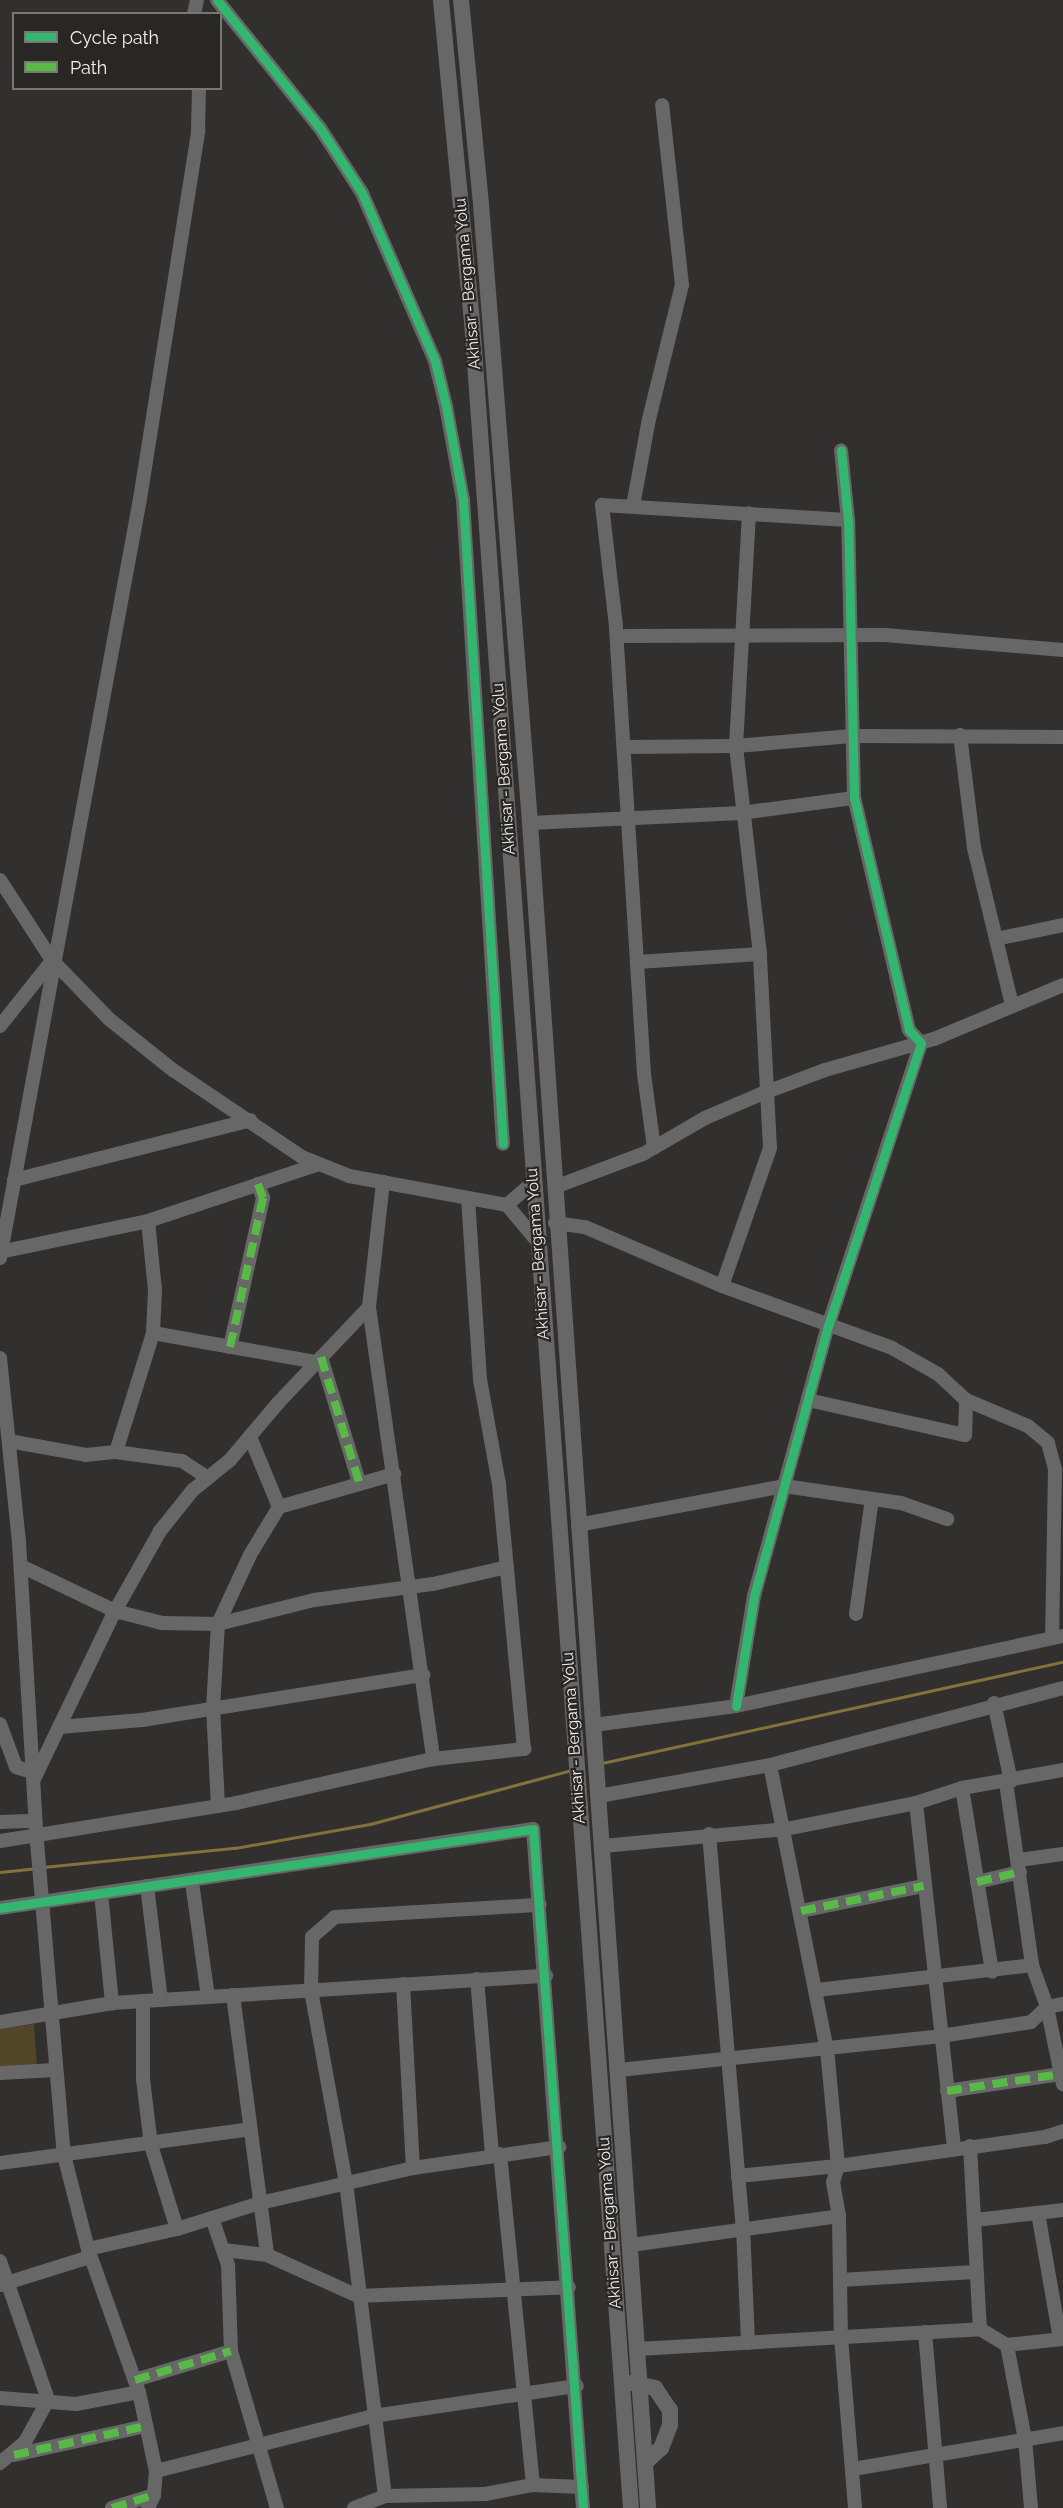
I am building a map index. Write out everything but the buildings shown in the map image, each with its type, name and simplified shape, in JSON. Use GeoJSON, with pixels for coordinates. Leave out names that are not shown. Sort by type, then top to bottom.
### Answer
{"type":"FeatureCollection","features":[{"type":"Feature","properties":{"kind":"main road","name":"Akhisar - Bergama Yolu"},"geometry":{"type":"LineString","coordinates":[[441,0],[472,322],[537,1241],[631,2508]]}},
{"type":"Feature","properties":{"kind":"main road","name":"Akhisar - Bergama Yolu"},"geometry":{"type":"LineString","coordinates":[[461,0],[481,204],[530,823],[555,1187],[555,1223],[599,1788],[648,2508]]}},
{"type":"Feature","properties":{"kind":"main road"},"geometry":{"type":"LineString","coordinates":[[622,2383],[640,2383],[663,2395],[670,2410],[670,2425],[661,2448],[645,2463]]}},
{"type":"Feature","properties":{"kind":"street"},"geometry":{"type":"LineString","coordinates":[[218,0],[320,128],[362,193],[435,361],[447,406],[464,511],[502,1144]]}},
{"type":"Feature","properties":{"kind":"street"},"geometry":{"type":"LineString","coordinates":[[199,90],[198,131],[140,500],[52,960],[0,1254],[148,1221],[319,1164]]}},
{"type":"Feature","properties":{"kind":"street"},"geometry":{"type":"LineString","coordinates":[[633,506],[649,419],[682,285],[662,105]]}},
{"type":"Feature","properties":{"kind":"street"},"geometry":{"type":"LineString","coordinates":[[841,450],[848,520],[854,798],[909,1030],[921,1043]]}},
{"type":"Feature","properties":{"kind":"street"},"geometry":{"type":"LineString","coordinates":[[654,1148],[637,962],[617,636],[602,505],[848,520]]}},
{"type":"Feature","properties":{"kind":"street"},"geometry":{"type":"LineString","coordinates":[[722,1286],[770,1148],[760,954],[741,813],[736,746],[744,638],[749,513]]}},
{"type":"Feature","properties":{"kind":"street"},"geometry":{"type":"LineString","coordinates":[[617,636],[744,638],[849,636],[975,641],[1063,650]]}},
{"type":"Feature","properties":{"kind":"street"},"geometry":{"type":"LineString","coordinates":[[960,735],[974,848],[1012,1005]]}},
{"type":"Feature","properties":{"kind":"street"},"geometry":{"type":"LineString","coordinates":[[624,747],[736,746],[852,736],[1063,737]]}},
{"type":"Feature","properties":{"kind":"street"},"geometry":{"type":"LineString","coordinates":[[530,823],[741,813],[854,798]]}},
{"type":"Feature","properties":{"kind":"street"},"geometry":{"type":"LineString","coordinates":[[0,880],[52,960],[109,1019],[173,1070],[251,1120],[302,1157],[349,1176],[507,1205],[537,1241]]}},
{"type":"Feature","properties":{"kind":"street"},"geometry":{"type":"LineString","coordinates":[[996,939],[1063,925]]}},
{"type":"Feature","properties":{"kind":"street"},"geometry":{"type":"LineString","coordinates":[[637,962],[760,954]]}},
{"type":"Feature","properties":{"kind":"street"},"geometry":{"type":"LineString","coordinates":[[0,1026],[52,960]]}},
{"type":"Feature","properties":{"kind":"street"},"geometry":{"type":"LineString","coordinates":[[555,1187],[597,1174],[654,1148],[705,1118],[766,1092],[825,1070],[921,1043],[1063,985]]}},
{"type":"Feature","properties":{"kind":"street"},"geometry":{"type":"LineString","coordinates":[[736,1706],[754,1596],[828,1326],[921,1043]]}},
{"type":"Feature","properties":{"kind":"street"},"geometry":{"type":"LineString","coordinates":[[14,1180],[251,1120]]}},
{"type":"Feature","properties":{"kind":"street"},"geometry":{"type":"LineString","coordinates":[[383,1182],[377,1259],[369,1307],[394,1474],[407,1588],[423,1675],[433,1759]]}},
{"type":"Feature","properties":{"kind":"street"},"geometry":{"type":"LineString","coordinates":[[507,1205],[533,1182]]}},
{"type":"Feature","properties":{"kind":"street"},"geometry":{"type":"LineString","coordinates":[[230,1347],[263,1198],[258,1184]]}},
{"type":"Feature","properties":{"kind":"street"},"geometry":{"type":"LineString","coordinates":[[0,1841],[36,1833],[218,1806],[433,1759],[524,1749],[499,1484],[480,1379],[468,1198]]}},
{"type":"Feature","properties":{"kind":"street"},"geometry":{"type":"LineString","coordinates":[[117,1452],[153,1333],[154,1290],[148,1221]]}},
{"type":"Feature","properties":{"kind":"street"},"geometry":{"type":"LineString","coordinates":[[555,1223],[585,1227],[722,1286],[892,1348],[938,1374],[966,1400],[1028,1426],[1048,1443],[1055,1470],[1058,1637],[736,1706],[594,1733]]}},
{"type":"Feature","properties":{"kind":"street"},"geometry":{"type":"LineString","coordinates":[[33,1776],[115,1611],[160,1531],[369,1307]]}},
{"type":"Feature","properties":{"kind":"street"},"geometry":{"type":"LineString","coordinates":[[153,1333],[230,1347],[319,1359]]}},
{"type":"Feature","properties":{"kind":"street"},"geometry":{"type":"LineString","coordinates":[[0,1358],[21,1566],[36,1833],[44,1902],[55,2070],[64,2156],[89,2253],[137,2386],[156,2471],[154,2495],[148,2508]]}},
{"type":"Feature","properties":{"kind":"street"},"geometry":{"type":"LineString","coordinates":[[319,1359],[359,1482]]}},
{"type":"Feature","properties":{"kind":"street"},"geometry":{"type":"LineString","coordinates":[[808,1400],[965,1435],[966,1400]]}},
{"type":"Feature","properties":{"kind":"street"},"geometry":{"type":"LineString","coordinates":[[250,1437],[279,1507]]}},
{"type":"Feature","properties":{"kind":"street"},"geometry":{"type":"LineString","coordinates":[[9,1441],[87,1455],[117,1452],[182,1461],[208,1478]]}},
{"type":"Feature","properties":{"kind":"street"},"geometry":{"type":"LineString","coordinates":[[1048,1443],[1063,1444]]}},
{"type":"Feature","properties":{"kind":"street"},"geometry":{"type":"LineString","coordinates":[[218,1806],[213,1708],[218,1624],[250,1555],[279,1507],[359,1482],[394,1474]]}},
{"type":"Feature","properties":{"kind":"street"},"geometry":{"type":"LineString","coordinates":[[578,1525],[784,1486],[901,1503],[947,1519]]}},
{"type":"Feature","properties":{"kind":"street"},"geometry":{"type":"LineString","coordinates":[[856,1614],[872,1499]]}},
{"type":"Feature","properties":{"kind":"street"},"geometry":{"type":"LineString","coordinates":[[21,1566],[115,1611],[162,1623],[218,1624],[314,1600],[407,1588],[507,1567]]}},
{"type":"Feature","properties":{"kind":"street"},"geometry":{"type":"LineString","coordinates":[[59,1727],[213,1708],[423,1675]]}},
{"type":"Feature","properties":{"kind":"street"},"geometry":{"type":"LineString","coordinates":[[599,1788],[770,1765],[994,1703],[1063,1688]]}},
{"type":"Feature","properties":{"kind":"street"},"geometry":{"type":"LineString","coordinates":[[947,2091],[1062,2079],[1047,2007],[1032,1965],[1008,1781],[994,1703]]}},
{"type":"Feature","properties":{"kind":"street"},"geometry":{"type":"LineString","coordinates":[[0,1724],[7,1758],[16,1767],[33,1776]]}},
{"type":"Feature","properties":{"kind":"street"},"geometry":{"type":"LineString","coordinates":[[770,1765],[786,1829],[827,2049],[838,2166],[833,2182],[839,2216],[841,2337],[855,2508]]}},
{"type":"Feature","properties":{"kind":"street"},"geometry":{"type":"LineString","coordinates":[[603,1846],[709,1834],[786,1829],[916,1803],[962,1788],[1063,1770]]}},
{"type":"Feature","properties":{"kind":"street"},"geometry":{"type":"LineString","coordinates":[[962,1788],[992,1972]]}},
{"type":"Feature","properties":{"kind":"street"},"geometry":{"type":"LineString","coordinates":[[916,1803],[933,1979],[954,2148]]}},
{"type":"Feature","properties":{"kind":"street"},"geometry":{"type":"LineString","coordinates":[[0,1822],[36,1833]]}},
{"type":"Feature","properties":{"kind":"street"},"geometry":{"type":"LineString","coordinates":[[0,1908],[147,1886],[192,1882],[533,1829],[577,2386],[583,2508]]}},
{"type":"Feature","properties":{"kind":"street"},"geometry":{"type":"LineString","coordinates":[[709,1834],[742,2227],[748,2343]]}},
{"type":"Feature","properties":{"kind":"street"},"geometry":{"type":"LineString","coordinates":[[977,1882],[1020,1866],[1063,1854]]}},
{"type":"Feature","properties":{"kind":"street"},"geometry":{"type":"LineString","coordinates":[[192,1882],[208,1996]]}},
{"type":"Feature","properties":{"kind":"street"},"geometry":{"type":"LineString","coordinates":[[147,1886],[161,2000]]}},
{"type":"Feature","properties":{"kind":"street"},"geometry":{"type":"LineString","coordinates":[[801,1911],[923,1886]]}},
{"type":"Feature","properties":{"kind":"street"},"geometry":{"type":"LineString","coordinates":[[101,1893],[112,2003]]}},
{"type":"Feature","properties":{"kind":"street"},"geometry":{"type":"LineString","coordinates":[[385,2496],[345,2183],[311,1990],[312,1937],[335,1917],[540,1905]]}},
{"type":"Feature","properties":{"kind":"street"},"geometry":{"type":"LineString","coordinates":[[817,1990],[933,1979],[1032,1965]]}},
{"type":"Feature","properties":{"kind":"street"},"geometry":{"type":"LineString","coordinates":[[0,2022],[112,2003],[546,1976]]}},
{"type":"Feature","properties":{"kind":"street"},"geometry":{"type":"LineString","coordinates":[[477,1979],[533,2485]]}},
{"type":"Feature","properties":{"kind":"street"},"geometry":{"type":"LineString","coordinates":[[403,1984],[413,2168]]}},
{"type":"Feature","properties":{"kind":"street"},"geometry":{"type":"LineString","coordinates":[[233,1995],[267,2255]]}},
{"type":"Feature","properties":{"kind":"street"},"geometry":{"type":"LineString","coordinates":[[143,2001],[143,2079],[151,2145],[177,2229]]}},
{"type":"Feature","properties":{"kind":"street"},"geometry":{"type":"LineString","coordinates":[[619,2070],[941,2036],[1031,2022],[1047,2007],[1063,2004]]}},
{"type":"Feature","properties":{"kind":"street"},"geometry":{"type":"LineString","coordinates":[[0,2073],[55,2070]]}},
{"type":"Feature","properties":{"kind":"street"},"geometry":{"type":"LineString","coordinates":[[0,2163],[151,2145],[250,2128]]}},
{"type":"Feature","properties":{"kind":"street"},"geometry":{"type":"LineString","coordinates":[[738,2176],[838,2166],[1063,2131]]}},
{"type":"Feature","properties":{"kind":"street"},"geometry":{"type":"LineString","coordinates":[[970,2146],[976,2220],[975,2272],[980,2329]]}},
{"type":"Feature","properties":{"kind":"street"},"geometry":{"type":"LineString","coordinates":[[3,2284],[89,2253],[260,2203],[413,2168],[496,2154],[559,2147]]}},
{"type":"Feature","properties":{"kind":"street"},"geometry":{"type":"LineString","coordinates":[[976,2220],[1063,2210]]}},
{"type":"Feature","properties":{"kind":"street"},"geometry":{"type":"LineString","coordinates":[[638,2349],[980,2329],[1007,2345],[1061,2339],[1038,2213]]}},
{"type":"Feature","properties":{"kind":"street"},"geometry":{"type":"LineString","coordinates":[[631,2245],[742,2227],[839,2216]]}},
{"type":"Feature","properties":{"kind":"street"},"geometry":{"type":"LineString","coordinates":[[212,2217],[228,2265],[231,2351],[277,2508]]}},
{"type":"Feature","properties":{"kind":"street"},"geometry":{"type":"LineString","coordinates":[[223,2250],[267,2255],[358,2296],[569,2287]]}},
{"type":"Feature","properties":{"kind":"street"},"geometry":{"type":"LineString","coordinates":[[0,2261],[3,2284],[48,2400],[25,2442],[14,2455]]}},
{"type":"Feature","properties":{"kind":"street"},"geometry":{"type":"LineString","coordinates":[[840,2280],[975,2272]]}},
{"type":"Feature","properties":{"kind":"street"},"geometry":{"type":"LineString","coordinates":[[925,2332],[940,2508]]}},
{"type":"Feature","properties":{"kind":"street"},"geometry":{"type":"LineString","coordinates":[[1007,2345],[1025,2439],[1031,2508]]}},
{"type":"Feature","properties":{"kind":"street"},"geometry":{"type":"LineString","coordinates":[[0,2398],[76,2404],[137,2386],[231,2351]]}},
{"type":"Feature","properties":{"kind":"street"},"geometry":{"type":"LineString","coordinates":[[156,2471],[373,2416],[523,2396],[577,2386]]}},
{"type":"Feature","properties":{"kind":"street"},"geometry":{"type":"LineString","coordinates":[[0,2463],[14,2455],[146,2426]]}},
{"type":"Feature","properties":{"kind":"street"},"geometry":{"type":"LineString","coordinates":[[853,2469],[1063,2433]]}},
{"type":"Feature","properties":{"kind":"street"},"geometry":{"type":"LineString","coordinates":[[354,2508],[385,2496],[487,2501],[533,2485],[582,2487]]}},
{"type":"Feature","properties":{"kind":"street"},"geometry":{"type":"LineString","coordinates":[[112,2508],[154,2495]]}},
{"type":"Feature","properties":{"kind":"shaded area"},"geometry":{"type":"Polygon","coordinates":[[[34,2024],[37,2066],[0,2069],[0,2029],[34,2024]]]}},
{"type":"Feature","properties":{"kind":"waterway"},"geometry":{"type":"LineString","coordinates":[[602,1763],[1063,1662]]}},
{"type":"Feature","properties":{"kind":"waterway"},"geometry":{"type":"LineString","coordinates":[[43,1867],[235,1848],[370,1824],[572,1770]]}},
{"type":"Feature","properties":{"kind":"waterway"},"geometry":{"type":"LineString","coordinates":[[0,1872],[36,1868]]}},
{"type":"Feature","properties":{"kind":"marked path"},"geometry":{"type":"LineString","coordinates":[[230,1347],[263,1198],[258,1184]]}},
{"type":"Feature","properties":{"kind":"marked path"},"geometry":{"type":"LineString","coordinates":[[321,1357],[359,1482]]}},
{"type":"Feature","properties":{"kind":"marked path"},"geometry":{"type":"LineString","coordinates":[[977,1882],[1020,1872]]}},
{"type":"Feature","properties":{"kind":"marked path"},"geometry":{"type":"LineString","coordinates":[[801,1911],[923,1886]]}},
{"type":"Feature","properties":{"kind":"marked path"},"geometry":{"type":"LineString","coordinates":[[947,2091],[1061,2074]]}},
{"type":"Feature","properties":{"kind":"marked path"},"geometry":{"type":"LineString","coordinates":[[135,2380],[231,2351]]}},
{"type":"Feature","properties":{"kind":"marked path"},"geometry":{"type":"LineString","coordinates":[[14,2455],[146,2426]]}},
{"type":"Feature","properties":{"kind":"marked path"},"geometry":{"type":"LineString","coordinates":[[112,2508],[154,2495]]}},
{"type":"Feature","properties":{"kind":"cycle path"},"geometry":{"type":"LineString","coordinates":[[217,0],[320,128],[362,193],[435,361],[446,406],[463,500],[503,1144]]}},
{"type":"Feature","properties":{"kind":"cycle path"},"geometry":{"type":"LineString","coordinates":[[736,1706],[754,1596],[828,1326],[921,1043],[909,1030],[854,798],[848,520],[841,450]]}},
{"type":"Feature","properties":{"kind":"cycle path"},"geometry":{"type":"LineString","coordinates":[[0,1908],[533,1829],[583,2508]]}}]}
